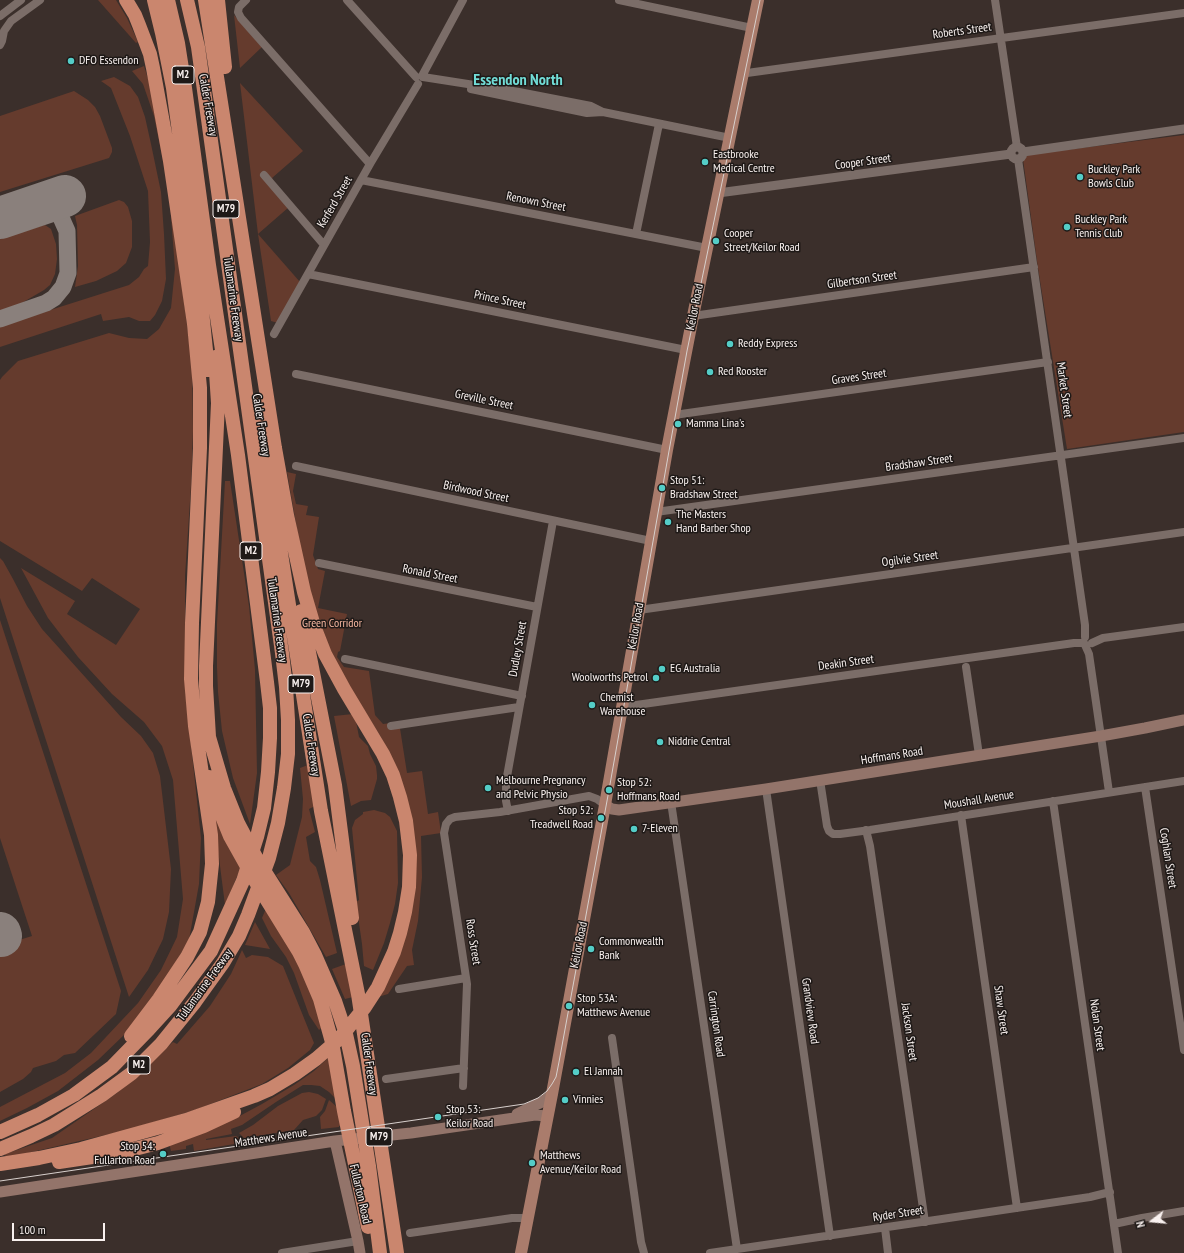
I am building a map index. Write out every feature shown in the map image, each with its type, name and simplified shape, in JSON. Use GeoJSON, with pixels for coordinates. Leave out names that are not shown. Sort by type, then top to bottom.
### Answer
{"type":"FeatureCollection","features":[{"type":"Feature","properties":{"kind":"highway"},"geometry":{"type":"LineString","coordinates":[[38,1115],[112,1056],[134,1033],[188,958],[200,932],[208,902],[212,864],[211,835],[196,734],[191,678],[192,623],[200,473],[198,364],[194,324],[170,161],[153,68],[150,54],[141,30],[135,15],[126,0]]}},
{"type":"Feature","properties":{"kind":"highway"},"geometry":{"type":"LineString","coordinates":[[154,0],[168,59],[173,88],[208,363],[210,407],[209,450],[199,630],[201,689],[209,738]]}},
{"type":"Feature","properties":{"kind":"highway","name":"Tullamarine Freeway"},"geometry":{"type":"LineString","coordinates":[[0,1132],[38,1115],[74,1094],[112,1067],[170,1006],[211,952],[243,881],[257,837],[264,808],[268,772],[270,708],[250,548],[184,81],[178,43],[168,0]]}},
{"type":"Feature","properties":{"kind":"highway","name":"Tullamarine Freeway"},"geometry":{"type":"LineString","coordinates":[[0,1149],[54,1125],[102,1095],[132,1073],[161,1044],[195,1002],[223,963],[239,936],[258,890],[269,858],[278,823],[284,788],[288,754],[286,687],[198,46],[187,0]]}},
{"type":"Feature","properties":{"kind":"highway"},"geometry":{"type":"LineString","coordinates":[[205,0],[302,617],[335,785],[355,941],[358,994]]}},
{"type":"Feature","properties":{"kind":"highway"},"geometry":{"type":"LineString","coordinates":[[218,0],[248,274]]}},
{"type":"Feature","properties":{"kind":"highway","name":"Calder Freeway"},"geometry":{"type":"LineString","coordinates":[[198,46],[253,372],[321,811],[358,994],[396,1253]]}},
{"type":"Feature","properties":{"kind":"highway"},"geometry":{"type":"LineString","coordinates":[[168,59],[179,166],[187,276]]}},
{"type":"Feature","properties":{"kind":"highway","name":"Calder Freeway"},"geometry":{"type":"LineString","coordinates":[[209,265],[218,404],[206,666],[209,738],[224,788],[238,823],[258,861],[315,955],[328,983],[339,1014],[349,1046],[353,1066],[369,1166],[380,1253]]}},
{"type":"Feature","properties":{"kind":"highway"},"geometry":{"type":"LineString","coordinates":[[0,1171],[98,1157],[158,1143],[182,1135],[246,1106],[295,1074],[339,1039],[357,1018],[378,987],[394,952],[406,912],[410,868],[406,821],[400,796],[389,765],[337,677],[319,640],[304,592],[287,515]]}},
{"type":"Feature","properties":{"kind":"highway"},"geometry":{"type":"LineString","coordinates":[[194,708],[209,776],[227,829],[237,851],[305,964],[324,1011],[332,1042],[342,1105],[373,1253]]}},
{"type":"Feature","properties":{"kind":"highway"},"geometry":{"type":"LineString","coordinates":[[0,1164],[39,1158],[81,1149],[149,1132],[227,1107],[270,1089]]}},
{"type":"Feature","properties":{"kind":"main road","name":"Keilor Road"},"geometry":{"type":"LineString","coordinates":[[520,1253],[552,1094],[605,805],[667,450],[758,0]]}},
{"type":"Feature","properties":{"kind":"main road","name":"Hoffmans Road"},"geometry":{"type":"LineString","coordinates":[[605,805],[612,809],[619,810],[766,789],[1101,736],[1184,720]]}},
{"type":"Feature","properties":{"kind":"main road"},"geometry":{"type":"LineString","coordinates":[[501,1120],[539,1103],[552,1094]]}},
{"type":"Feature","properties":{"kind":"main road","name":"Matthews Avenue"},"geometry":{"type":"LineString","coordinates":[[0,1192],[339,1146],[367,1138],[395,1134],[536,1115],[547,1116]]}},
{"type":"Feature","properties":{"kind":"main road","name":"Fullarton Road"},"geometry":{"type":"LineString","coordinates":[[339,1146],[360,1253]]}},
{"type":"Feature","properties":{"kind":"street"},"geometry":{"type":"LineString","coordinates":[[0,16],[21,0]]}},
{"type":"Feature","properties":{"kind":"street"},"geometry":{"type":"LineString","coordinates":[[0,45],[2,41],[2,32],[11,21],[40,0]]}},
{"type":"Feature","properties":{"kind":"street"},"geometry":{"type":"LineString","coordinates":[[246,0],[239,7],[238,12],[241,18],[370,164]]}},
{"type":"Feature","properties":{"kind":"street"},"geometry":{"type":"LineString","coordinates":[[347,0],[420,79],[591,106],[603,112],[730,138]]}},
{"type":"Feature","properties":{"kind":"street","name":"Kerferd Street"},"geometry":{"type":"LineString","coordinates":[[274,334],[420,79],[463,0]]}},
{"type":"Feature","properties":{"kind":"street"},"geometry":{"type":"LineString","coordinates":[[619,0],[752,28]]}},
{"type":"Feature","properties":{"kind":"street","name":"Market Street"},"geometry":{"type":"LineString","coordinates":[[995,0],[1109,792]]}},
{"type":"Feature","properties":{"kind":"street","name":"Roberts Street"},"geometry":{"type":"LineString","coordinates":[[743,72],[755,72],[1184,13]]}},
{"type":"Feature","properties":{"kind":"street"},"geometry":{"type":"LineString","coordinates":[[636,234],[659,124]]}},
{"type":"Feature","properties":{"kind":"street","name":"Cooper Street"},"geometry":{"type":"LineString","coordinates":[[718,193],[1184,129]]}},
{"type":"Feature","properties":{"kind":"street"},"geometry":{"type":"LineString","coordinates":[[264,175],[324,245]]}},
{"type":"Feature","properties":{"kind":"street","name":"Renown Street"},"geometry":{"type":"LineString","coordinates":[[361,180],[707,248]]}},
{"type":"Feature","properties":{"kind":"street","name":"Gilbertson Street"},"geometry":{"type":"LineString","coordinates":[[693,316],[1034,267]]}},
{"type":"Feature","properties":{"kind":"street","name":"Prince Street"},"geometry":{"type":"LineString","coordinates":[[308,274],[686,350]]}},
{"type":"Feature","properties":{"kind":"street","name":"Graves Street"},"geometry":{"type":"LineString","coordinates":[[674,415],[1048,362]]}},
{"type":"Feature","properties":{"kind":"street","name":"Greville Street"},"geometry":{"type":"LineString","coordinates":[[296,374],[667,450]]}},
{"type":"Feature","properties":{"kind":"street","name":"Bradshaw Street"},"geometry":{"type":"LineString","coordinates":[[656,512],[1184,438]]}},
{"type":"Feature","properties":{"kind":"street","name":"Birdwood Street"},"geometry":{"type":"LineString","coordinates":[[296,466],[651,541]]}},
{"type":"Feature","properties":{"kind":"street","name":"Dudley Street"},"geometry":{"type":"LineString","coordinates":[[504,812],[506,801],[506,782],[553,520]]}},
{"type":"Feature","properties":{"kind":"street","name":"Ogilvie Street"},"geometry":{"type":"LineString","coordinates":[[639,610],[1184,532]]}},
{"type":"Feature","properties":{"kind":"street","name":"Ronald Street"},"geometry":{"type":"LineString","coordinates":[[319,564],[537,607]]}},
{"type":"Feature","properties":{"kind":"street"},"geometry":{"type":"LineString","coordinates":[[1088,640],[1184,627]]}},
{"type":"Feature","properties":{"kind":"street","name":"Deakin Street"},"geometry":{"type":"LineString","coordinates":[[622,707],[1088,640]]}},
{"type":"Feature","properties":{"kind":"street"},"geometry":{"type":"LineString","coordinates":[[345,659],[522,696]]}},
{"type":"Feature","properties":{"kind":"street"},"geometry":{"type":"LineString","coordinates":[[966,667],[979,755]]}},
{"type":"Feature","properties":{"kind":"street"},"geometry":{"type":"LineString","coordinates":[[391,726],[519,708]]}},
{"type":"Feature","properties":{"kind":"street","name":"Moushall Avenue"},"geometry":{"type":"LineString","coordinates":[[820,780],[827,826],[829,831],[833,834],[868,830],[1184,781]]}},
{"type":"Feature","properties":{"kind":"street","name":"Coghlan Street"},"geometry":{"type":"LineString","coordinates":[[1145,787],[1184,1050]]}},
{"type":"Feature","properties":{"kind":"street","name":"Grandview Road"},"geometry":{"type":"LineString","coordinates":[[766,789],[830,1236]]}},
{"type":"Feature","properties":{"kind":"street"},"geometry":{"type":"LineString","coordinates":[[504,812],[589,796],[598,799],[605,805]]}},
{"type":"Feature","properties":{"kind":"street","name":"Nolan Street"},"geometry":{"type":"LineString","coordinates":[[1054,801],[1118,1253]]}},
{"type":"Feature","properties":{"kind":"street","name":"Carrington Road"},"geometry":{"type":"LineString","coordinates":[[672,802],[737,1249]]}},
{"type":"Feature","properties":{"kind":"street","name":"Ross Street"},"geometry":{"type":"LineString","coordinates":[[463,1086],[467,989],[444,833],[445,826],[455,817],[504,812]]}},
{"type":"Feature","properties":{"kind":"street","name":"Shaw Street"},"geometry":{"type":"LineString","coordinates":[[961,815],[1017,1208]]}},
{"type":"Feature","properties":{"kind":"street","name":"Jackson Street"},"geometry":{"type":"LineString","coordinates":[[868,830],[924,1222]]}},
{"type":"Feature","properties":{"kind":"street"},"geometry":{"type":"LineString","coordinates":[[399,989],[466,978]]}},
{"type":"Feature","properties":{"kind":"street"},"geometry":{"type":"LineString","coordinates":[[1174,982],[1184,981]]}},
{"type":"Feature","properties":{"kind":"street"},"geometry":{"type":"LineString","coordinates":[[612,1038],[641,1242],[644,1253]]}},
{"type":"Feature","properties":{"kind":"street"},"geometry":{"type":"LineString","coordinates":[[386,1079],[464,1068]]}},
{"type":"Feature","properties":{"kind":"street","name":"Ryder Street"},"geometry":{"type":"LineString","coordinates":[[710,1253],[1110,1194]]}},
{"type":"Feature","properties":{"kind":"street"},"geometry":{"type":"LineString","coordinates":[[1114,1222],[1184,1211]]}},
{"type":"Feature","properties":{"kind":"street"},"geometry":{"type":"LineString","coordinates":[[410,1233],[512,1218],[527,1218]]}},
{"type":"Feature","properties":{"kind":"street"},"geometry":{"type":"LineString","coordinates":[[884,1228],[888,1253]]}},
{"type":"Feature","properties":{"kind":"street"},"geometry":{"type":"LineString","coordinates":[[282,1253],[358,1241]]}},
{"type":"Feature","properties":{"kind":"street"},"geometry":{"type":"LineString","coordinates":[[641,1242],[641,1253]]}},
{"type":"Feature","properties":{"kind":"green space"},"geometry":{"type":"Polygon","coordinates":[[[98,0],[116,0],[127,18],[138,42],[136,43],[98,0]]]}},
{"type":"Feature","properties":{"kind":"green space"},"geometry":{"type":"Polygon","coordinates":[[[234,15],[262,47],[240,68],[234,15]]]}},
{"type":"Feature","properties":{"kind":"green space"},"geometry":{"type":"Polygon","coordinates":[[[144,66],[152,91],[164,145],[192,364],[193,431],[185,576],[185,689],[201,838],[199,884],[189,940],[163,984],[124,1035],[98,1060],[58,1091],[0,1121],[0,1107],[65,1073],[91,1053],[138,1003],[161,970],[177,937],[183,899],[173,780],[162,746],[144,722],[112,694],[78,657],[48,618],[21,568],[75,601],[67,614],[116,645],[140,609],[92,578],[82,591],[0,541],[0,380],[2,377],[18,361],[109,333],[129,338],[147,339],[159,329],[171,308],[175,269],[169,191],[154,116],[143,84],[132,71],[144,66]]]}},
{"type":"Feature","properties":{"kind":"green space"},"geometry":{"type":"Polygon","coordinates":[[[114,77],[130,86],[138,97],[145,117],[151,144],[161,192],[164,234],[166,279],[162,301],[155,315],[150,321],[139,321],[129,317],[103,321],[101,314],[0,347],[0,326],[129,285],[139,277],[148,266],[150,242],[148,191],[130,136],[111,88],[101,81],[114,77]]]}},
{"type":"Feature","properties":{"kind":"green space"},"geometry":{"type":"Polygon","coordinates":[[[240,83],[303,151],[272,178],[289,207],[258,234],[240,83]]]}},
{"type":"Feature","properties":{"kind":"green space"},"geometry":{"type":"Polygon","coordinates":[[[74,91],[88,100],[95,107],[100,116],[112,148],[109,158],[0,192],[0,116],[74,91]]]}},
{"type":"Feature","properties":{"kind":"green space"},"geometry":{"type":"Polygon","coordinates":[[[1184,135],[1184,432],[1067,449],[1038,268],[1023,159],[1026,155],[1184,135]]]}},
{"type":"Feature","properties":{"kind":"green space"},"geometry":{"type":"Polygon","coordinates":[[[119,200],[124,202],[128,207],[132,221],[132,247],[126,263],[117,271],[96,281],[75,287],[78,266],[77,225],[75,216],[119,200]]]}},
{"type":"Feature","properties":{"kind":"green space"},"geometry":{"type":"Polygon","coordinates":[[[45,225],[51,229],[56,244],[57,259],[55,274],[50,285],[20,304],[0,311],[0,239],[45,225]]]}},
{"type":"Feature","properties":{"kind":"green space"},"geometry":{"type":"Polygon","coordinates":[[[258,234],[300,282],[278,323],[271,321],[258,234]]]}},
{"type":"Feature","properties":{"kind":"green space","name":"Green Corridor"},"geometry":{"type":"Polygon","coordinates":[[[287,472],[296,474],[293,491],[296,504],[308,506],[306,515],[319,517],[313,555],[318,569],[325,571],[318,608],[347,614],[340,651],[338,652],[337,657],[344,667],[369,671],[375,715],[383,724],[399,722],[407,773],[422,771],[428,814],[438,812],[441,833],[421,836],[422,877],[418,921],[412,950],[414,965],[407,966],[388,994],[378,997],[409,922],[399,773],[381,737],[342,675],[320,628],[303,564],[287,472]]]}},
{"type":"Feature","properties":{"kind":"green space"},"geometry":{"type":"Polygon","coordinates":[[[225,481],[230,481],[249,606],[255,670],[257,773],[250,824],[233,778],[222,731],[218,692],[217,624],[225,481]]]}},
{"type":"Feature","properties":{"kind":"green space"},"geometry":{"type":"Polygon","coordinates":[[[0,558],[27,606],[42,629],[121,717],[141,736],[153,753],[160,776],[171,869],[169,912],[163,939],[148,970],[129,997],[0,598],[0,558]]]}},
{"type":"Feature","properties":{"kind":"green space"},"geometry":{"type":"Polygon","coordinates":[[[0,620],[121,991],[116,1014],[75,1053],[64,1055],[56,1061],[33,1068],[31,1072],[23,1079],[0,1092],[0,946],[32,936],[0,838],[0,620]]]}},
{"type":"Feature","properties":{"kind":"green space"},"geometry":{"type":"Polygon","coordinates":[[[353,714],[355,716],[359,737],[368,746],[376,766],[377,779],[371,800],[361,801],[351,806],[334,716],[353,714]]]}},
{"type":"Feature","properties":{"kind":"green space"},"geometry":{"type":"Polygon","coordinates":[[[308,765],[315,806],[309,809],[315,832],[306,837],[310,861],[316,867],[320,880],[337,953],[326,957],[289,893],[276,875],[290,865],[302,817],[303,799],[300,768],[308,765]]]}},
{"type":"Feature","properties":{"kind":"green space"},"geometry":{"type":"Polygon","coordinates":[[[374,810],[385,813],[390,817],[397,831],[398,883],[390,923],[373,970],[364,966],[356,902],[359,900],[352,828],[355,820],[363,814],[363,812],[374,810]]]}},
{"type":"Feature","properties":{"kind":"green space"},"geometry":{"type":"Polygon","coordinates":[[[216,814],[241,867],[225,905],[212,817],[216,814]]]}},
{"type":"Feature","properties":{"kind":"green space"},"geometry":{"type":"Polygon","coordinates":[[[267,906],[281,926],[325,1024],[319,1030],[309,1015],[294,973],[286,957],[271,936],[262,918],[267,906]]]}},
{"type":"Feature","properties":{"kind":"green space"},"geometry":{"type":"Polygon","coordinates":[[[255,922],[270,949],[245,945],[255,922]]]}},
{"type":"Feature","properties":{"kind":"green space"},"geometry":{"type":"Polygon","coordinates":[[[242,950],[246,958],[252,955],[268,957],[283,966],[314,1043],[310,1050],[288,1068],[262,1084],[195,1110],[127,1130],[6,1158],[5,1154],[52,1138],[117,1093],[173,1042],[177,1044],[210,1006],[231,974],[242,950]]]}},
{"type":"Feature","properties":{"kind":"green space"},"geometry":{"type":"Polygon","coordinates":[[[346,964],[353,997],[345,999],[332,969],[346,964]]]}},
{"type":"Feature","properties":{"kind":"green space"},"geometry":{"type":"Polygon","coordinates":[[[328,1058],[337,1100],[320,1086],[303,1085],[242,1125],[231,1129],[232,1134],[206,1139],[236,1136],[240,1139],[240,1143],[194,1151],[193,1144],[186,1146],[186,1149],[171,1151],[169,1143],[236,1118],[294,1085],[314,1071],[328,1058]]]}},
{"type":"Feature","properties":{"kind":"green space"},"geometry":{"type":"Polygon","coordinates":[[[309,1092],[318,1094],[326,1099],[322,1110],[316,1116],[303,1120],[294,1130],[244,1138],[239,1133],[253,1125],[278,1106],[302,1093],[309,1092]]]}},
{"type":"Feature","properties":{"kind":"green space"},"geometry":{"type":"Polygon","coordinates":[[[329,1100],[337,1107],[343,1125],[339,1127],[321,1129],[320,1117],[325,1111],[329,1100]]]}},
{"type":"Feature","properties":{"kind":"taxiway"},"geometry":{"type":"LineString","coordinates":[[0,319],[46,303],[54,298],[63,287],[68,273],[67,231],[59,213],[45,206],[19,212]]}},
{"type":"Feature","properties":{"kind":"runway"},"geometry":{"type":"LineString","coordinates":[[0,218],[65,196]]}},
{"type":"Feature","properties":{"kind":"tram line"},"geometry":{"type":"LineString","coordinates":[[0,1181],[524,1104],[538,1098],[547,1091],[552,1084],[556,1077],[559,1062],[687,351],[760,0]]}},
{"type":"Feature","properties":{"kind":"place","name":"DFO Essendon"},"geometry":{"type":"Point","coordinates":[71,61]}},
{"type":"Feature","properties":{"kind":"place","name":"Eastbrooke Medical Centre"},"geometry":{"type":"Point","coordinates":[705,162]}},
{"type":"Feature","properties":{"kind":"place","name":"Buckley Park Bowls Club"},"geometry":{"type":"Point","coordinates":[1080,177]}},
{"type":"Feature","properties":{"kind":"place","name":"Buckley Park Tennis Club"},"geometry":{"type":"Point","coordinates":[1067,227]}},
{"type":"Feature","properties":{"kind":"place","name":"Cooper Street/Keilor Road"},"geometry":{"type":"Point","coordinates":[716,241]}},
{"type":"Feature","properties":{"kind":"place","name":"Reddy Express"},"geometry":{"type":"Point","coordinates":[730,344]}},
{"type":"Feature","properties":{"kind":"place","name":"Red Rooster"},"geometry":{"type":"Point","coordinates":[710,372]}},
{"type":"Feature","properties":{"kind":"place","name":"Mamma Lina's"},"geometry":{"type":"Point","coordinates":[678,424]}},
{"type":"Feature","properties":{"kind":"place","name":"Stop 51: Bradshaw Street"},"geometry":{"type":"Point","coordinates":[662,488]}},
{"type":"Feature","properties":{"kind":"place","name":"The Masters Hand Barber Shop"},"geometry":{"type":"Point","coordinates":[668,522]}},
{"type":"Feature","properties":{"kind":"place","name":"EG Australia"},"geometry":{"type":"Point","coordinates":[662,669]}},
{"type":"Feature","properties":{"kind":"place","name":"Woolworths Petrol"},"geometry":{"type":"Point","coordinates":[656,678]}},
{"type":"Feature","properties":{"kind":"place","name":"Chemist Warehouse"},"geometry":{"type":"Point","coordinates":[592,705]}},
{"type":"Feature","properties":{"kind":"place","name":"Niddrie Central"},"geometry":{"type":"Point","coordinates":[660,742]}},
{"type":"Feature","properties":{"kind":"place","name":"Melbourne Pregnancy and Pelvic Physio"},"geometry":{"type":"Point","coordinates":[488,788]}},
{"type":"Feature","properties":{"kind":"place","name":"Stop 52: Hoffmans Road"},"geometry":{"type":"Point","coordinates":[609,790]}},
{"type":"Feature","properties":{"kind":"place","name":"Stop 52: Treadwell Road"},"geometry":{"type":"Point","coordinates":[601,818]}},
{"type":"Feature","properties":{"kind":"place","name":"7-Eleven"},"geometry":{"type":"Point","coordinates":[634,829]}},
{"type":"Feature","properties":{"kind":"place","name":"Commonwealth Bank"},"geometry":{"type":"Point","coordinates":[591,949]}},
{"type":"Feature","properties":{"kind":"place","name":"Stop 53A: Matthews Avenue"},"geometry":{"type":"Point","coordinates":[569,1006]}},
{"type":"Feature","properties":{"kind":"place","name":"El Jannah"},"geometry":{"type":"Point","coordinates":[576,1072]}},
{"type":"Feature","properties":{"kind":"place","name":"Vinnies"},"geometry":{"type":"Point","coordinates":[565,1100]}},
{"type":"Feature","properties":{"kind":"place","name":"Stop 53: Keilor Road"},"geometry":{"type":"Point","coordinates":[438,1117]}},
{"type":"Feature","properties":{"kind":"place","name":"Stop 54: Fullarton Road"},"geometry":{"type":"Point","coordinates":[163,1154]}},
{"type":"Feature","properties":{"kind":"place","name":"Matthews Avenue/Keilor Road"},"geometry":{"type":"Point","coordinates":[532,1163]}},
{"type":"Feature","properties":{"kind":"district","name":"Essendon North"},"geometry":{"type":"Point","coordinates":[518,80]}}]}
